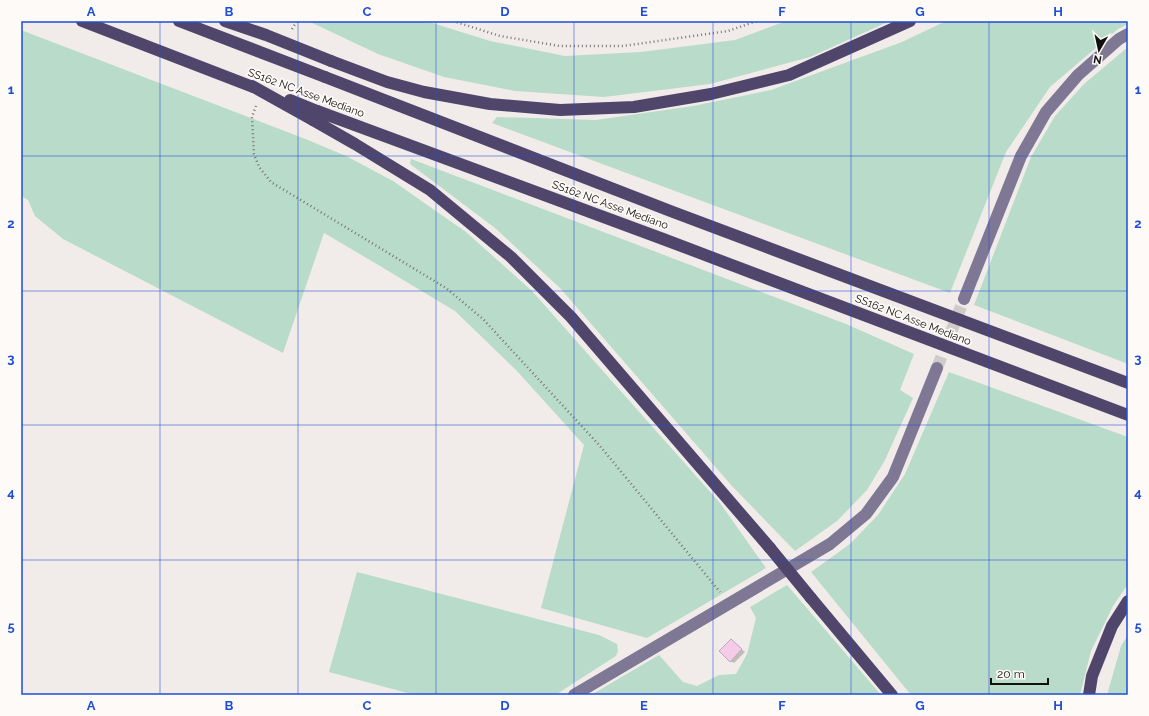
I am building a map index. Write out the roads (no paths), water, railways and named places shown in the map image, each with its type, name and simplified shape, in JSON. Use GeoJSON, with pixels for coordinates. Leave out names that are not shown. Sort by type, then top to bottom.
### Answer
{"type":"FeatureCollection","features":[{"type":"Feature","properties":{"kind":"highway","name":"SS162 NC Asse Mediano"},"geometry":{"type":"LineString","coordinates":[[82,21],[252,86],[315,115],[685,247],[1128,415]]}},
{"type":"Feature","properties":{"kind":"highway","name":"SS162 NC Asse Mediano"},"geometry":{"type":"LineString","coordinates":[[180,21],[673,212],[1128,383]]}},
{"type":"Feature","properties":{"kind":"highway"},"geometry":{"type":"LineString","coordinates":[[225,21],[266,35],[387,82],[424,92],[490,104],[560,110],[634,108],[711,94],[789,75],[910,21]]}},
{"type":"Feature","properties":{"kind":"highway"},"geometry":{"type":"LineString","coordinates":[[315,115],[354,144],[430,190],[511,257],[571,316],[770,548],[892,695]]}},
{"type":"Feature","properties":{"kind":"highway"},"geometry":{"type":"LineString","coordinates":[[1089,695],[1092,676],[1106,640],[1112,626],[1128,600]]}},
{"type":"Feature","properties":{"kind":"street"},"geometry":{"type":"LineString","coordinates":[[964,299],[1021,156],[1046,112],[1078,75],[1118,39],[1128,34]]}},
{"type":"Feature","properties":{"kind":"street"},"geometry":{"type":"LineString","coordinates":[[574,695],[830,544],[866,514],[893,477],[937,368]]}},
{"type":"Feature","properties":{"kind":"tunnel"},"geometry":{"type":"LineString","coordinates":[[937,368],[964,299]]}}]}
